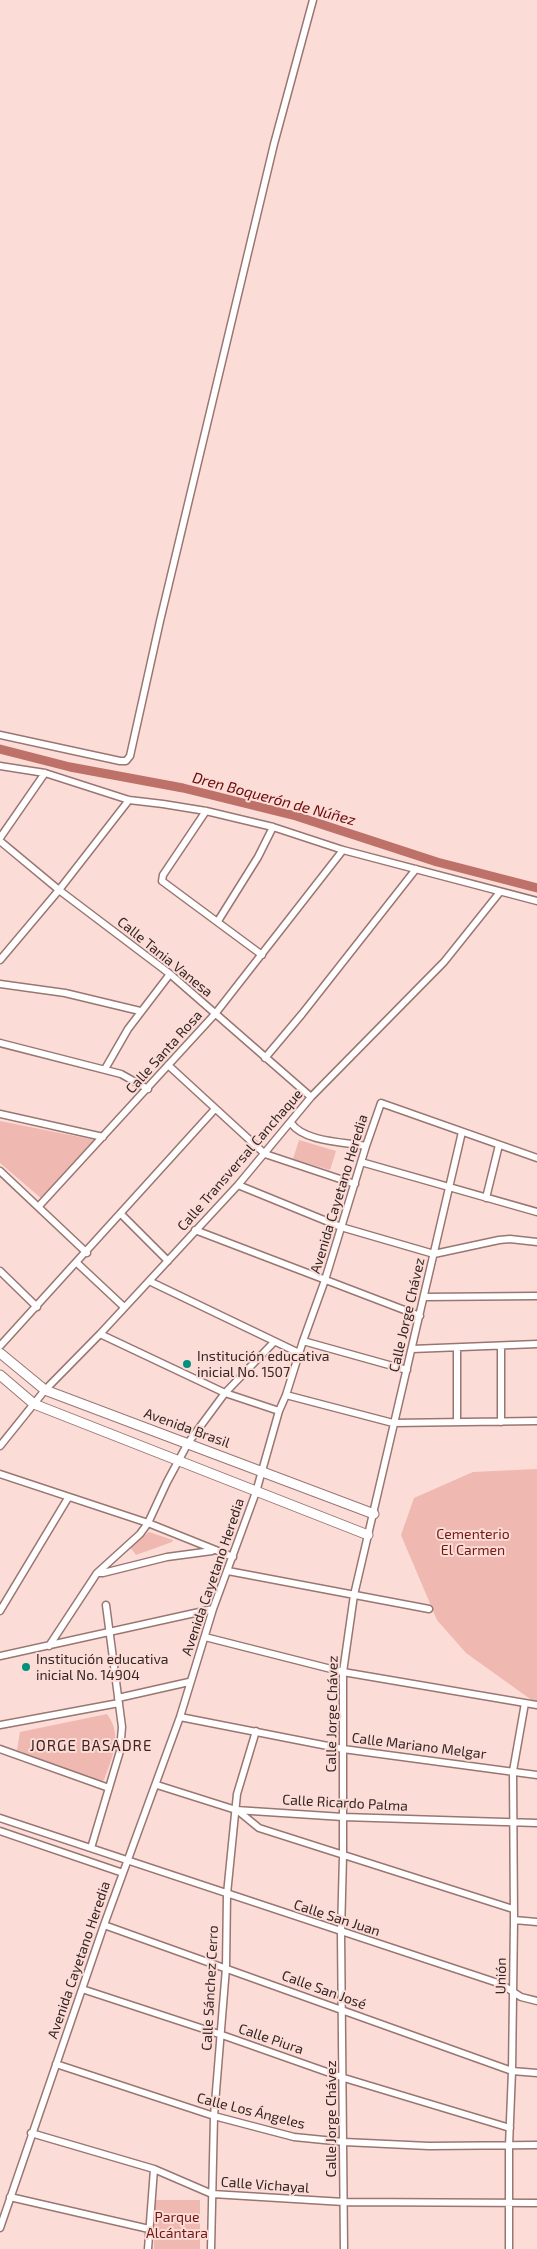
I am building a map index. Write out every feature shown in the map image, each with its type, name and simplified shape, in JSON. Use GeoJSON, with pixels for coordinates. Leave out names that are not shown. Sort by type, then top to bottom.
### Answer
{"type":"FeatureCollection","features":[{"type":"Feature","properties":{"kind":"street"},"geometry":{"type":"LineString","coordinates":[[0,735],[120,761],[126,761],[134,747],[160,621],[274,144],[313,0]]}},
{"type":"Feature","properties":{"kind":"street"},"geometry":{"type":"LineString","coordinates":[[0,766],[45,773],[129,800],[206,811],[273,827],[343,850],[537,901]]}},
{"type":"Feature","properties":{"kind":"street"},"geometry":{"type":"LineString","coordinates":[[0,840],[45,773]]}},
{"type":"Feature","properties":{"kind":"street"},"geometry":{"type":"LineString","coordinates":[[0,960],[59,890],[129,800]]}},
{"type":"Feature","properties":{"kind":"street"},"geometry":{"type":"LineString","coordinates":[[206,811],[161,878],[262,955]]}},
{"type":"Feature","properties":{"kind":"street"},"geometry":{"type":"LineString","coordinates":[[218,921],[258,857],[273,827]]}},
{"type":"Feature","properties":{"kind":"street","name":"Calle Tania Vanesa"},"geometry":{"type":"LineString","coordinates":[[0,840],[59,890],[170,974],[311,1097]]}},
{"type":"Feature","properties":{"kind":"street","name":"Calle Santa Rosa"},"geometry":{"type":"LineString","coordinates":[[39,1206],[215,1014],[343,850]]}},
{"type":"Feature","properties":{"kind":"street"},"geometry":{"type":"LineString","coordinates":[[265,1058],[416,869]]}},
{"type":"Feature","properties":{"kind":"street","name":"Calle Transversal Canchaque"},"geometry":{"type":"LineString","coordinates":[[0,1446],[45,1390],[100,1334],[238,1184],[311,1097],[444,962],[500,892]]}},
{"type":"Feature","properties":{"kind":"street"},"geometry":{"type":"LineString","coordinates":[[105,1069],[114,1050],[140,1011],[170,974]]}},
{"type":"Feature","properties":{"kind":"street"},"geometry":{"type":"LineString","coordinates":[[0,984],[65,993],[140,1011]]}},
{"type":"Feature","properties":{"kind":"street"},"geometry":{"type":"LineString","coordinates":[[0,1043],[105,1069],[130,1078],[148,1088]]}},
{"type":"Feature","properties":{"kind":"street"},"geometry":{"type":"LineString","coordinates":[[168,1065],[265,1154],[355,1184]]}},
{"type":"Feature","properties":{"kind":"street","name":"Avenida Cayetano Heredia"},"geometry":{"type":"LineString","coordinates":[[0,2228],[31,2133],[122,1873],[180,1717],[213,1609],[256,1492],[279,1411],[325,1280],[381,1103],[462,1132]]}},
{"type":"Feature","properties":{"kind":"street"},"geometry":{"type":"LineString","coordinates":[[0,1346],[216,1110]]}},
{"type":"Feature","properties":{"kind":"street"},"geometry":{"type":"LineString","coordinates":[[0,1114],[103,1137]]}},
{"type":"Feature","properties":{"kind":"street"},"geometry":{"type":"LineString","coordinates":[[291,1123],[297,1131],[306,1136],[366,1146]]}},
{"type":"Feature","properties":{"kind":"street"},"geometry":{"type":"LineString","coordinates":[[462,1132],[537,1158]]}},
{"type":"Feature","properties":{"kind":"street","name":"Calle Jorge Chávez"},"geometry":{"type":"LineString","coordinates":[[344,2249],[344,2078],[341,1933],[343,1856],[342,1672],[354,1595],[462,1132]]}},
{"type":"Feature","properties":{"kind":"street"},"geometry":{"type":"LineString","coordinates":[[486,1198],[499,1145]]}},
{"type":"Feature","properties":{"kind":"street"},"geometry":{"type":"LineString","coordinates":[[361,1162],[537,1212]]}},
{"type":"Feature","properties":{"kind":"street"},"geometry":{"type":"LineString","coordinates":[[0,1171],[87,1253]]}},
{"type":"Feature","properties":{"kind":"street"},"geometry":{"type":"LineString","coordinates":[[238,1184],[341,1227],[434,1254],[499,1240],[537,1242]]}},
{"type":"Feature","properties":{"kind":"street"},"geometry":{"type":"LineString","coordinates":[[122,1214],[168,1261]]}},
{"type":"Feature","properties":{"kind":"street"},"geometry":{"type":"LineString","coordinates":[[195,1230],[420,1316]]}},
{"type":"Feature","properties":{"kind":"street"},"geometry":{"type":"LineString","coordinates":[[77,1263],[124,1307]]}},
{"type":"Feature","properties":{"kind":"street"},"geometry":{"type":"LineString","coordinates":[[0,1272],[37,1307]]}},
{"type":"Feature","properties":{"kind":"street"},"geometry":{"type":"LineString","coordinates":[[149,1281],[299,1353]]}},
{"type":"Feature","properties":{"kind":"street"},"geometry":{"type":"LineString","coordinates":[[424,1297],[537,1296]]}},
{"type":"Feature","properties":{"kind":"street"},"geometry":{"type":"LineString","coordinates":[[100,1334],[225,1393],[279,1411]]}},
{"type":"Feature","properties":{"kind":"street"},"geometry":{"type":"LineString","coordinates":[[50,1646],[97,1573],[140,1534],[148,1523],[188,1443],[225,1393],[274,1342]]}},
{"type":"Feature","properties":{"kind":"street"},"geometry":{"type":"LineString","coordinates":[[303,1342],[407,1370]]}},
{"type":"Feature","properties":{"kind":"street"},"geometry":{"type":"LineString","coordinates":[[412,1349],[537,1344]]}},
{"type":"Feature","properties":{"kind":"street"},"geometry":{"type":"LineString","coordinates":[[501,1346],[501,1422]]}},
{"type":"Feature","properties":{"kind":"street"},"geometry":{"type":"LineString","coordinates":[[457,1348],[457,1422]]}},
{"type":"Feature","properties":{"kind":"street","name":"Avenida Brasil"},"geometry":{"type":"LineString","coordinates":[[0,1354],[45,1390],[374,1514]]}},
{"type":"Feature","properties":{"kind":"street"},"geometry":{"type":"LineString","coordinates":[[0,1375],[34,1404],[368,1535]]}},
{"type":"Feature","properties":{"kind":"street"},"geometry":{"type":"LineString","coordinates":[[286,1395],[393,1423],[537,1421]]}},
{"type":"Feature","properties":{"kind":"street"},"geometry":{"type":"LineString","coordinates":[[0,1474],[148,1523],[233,1557]]}},
{"type":"Feature","properties":{"kind":"street"},"geometry":{"type":"LineString","coordinates":[[0,1611],[68,1498]]}},
{"type":"Feature","properties":{"kind":"street"},"geometry":{"type":"LineString","coordinates":[[97,1573],[167,1557],[213,1550]]}},
{"type":"Feature","properties":{"kind":"street"},"geometry":{"type":"LineString","coordinates":[[228,1570],[428,1608]]}},
{"type":"Feature","properties":{"kind":"street"},"geometry":{"type":"LineString","coordinates":[[91,1848],[120,1751],[122,1727],[106,1606]]}},
{"type":"Feature","properties":{"kind":"street"},"geometry":{"type":"LineString","coordinates":[[0,1656],[213,1609]]}},
{"type":"Feature","properties":{"kind":"street"},"geometry":{"type":"LineString","coordinates":[[205,1637],[342,1672],[537,1705]]}},
{"type":"Feature","properties":{"kind":"street"},"geometry":{"type":"LineString","coordinates":[[0,1724],[118,1701],[190,1682]]}},
{"type":"Feature","properties":{"kind":"street","name":"Unión"},"geometry":{"type":"LineString","coordinates":[[509,2249],[509,2146],[514,1992],[513,1771],[524,1703]]}},
{"type":"Feature","properties":{"kind":"street","name":"Calle Mariano Melgar"},"geometry":{"type":"LineString","coordinates":[[180,1717],[343,1749],[537,1775]]}},
{"type":"Feature","properties":{"kind":"street","name":"Calle Sánchez Cerro"},"geometry":{"type":"LineString","coordinates":[[211,2249],[214,2116],[226,1968],[227,1894],[237,1794],[256,1731]]}},
{"type":"Feature","properties":{"kind":"street"},"geometry":{"type":"LineString","coordinates":[[0,1749],[109,1788]]}},
{"type":"Feature","properties":{"kind":"street","name":"Calle Ricardo Palma"},"geometry":{"type":"LineString","coordinates":[[156,1785],[236,1810],[343,1817],[537,1823]]}},
{"type":"Feature","properties":{"kind":"street"},"geometry":{"type":"LineString","coordinates":[[236,1810],[259,1828],[513,1909]]}},
{"type":"Feature","properties":{"kind":"street","name":"Calle San Juan"},"geometry":{"type":"LineString","coordinates":[[0,1818],[341,1933],[501,1984],[529,2000],[537,2001]]}},
{"type":"Feature","properties":{"kind":"street"},"geometry":{"type":"LineString","coordinates":[[0,1831],[122,1873]]}},
{"type":"Feature","properties":{"kind":"street"},"geometry":{"type":"LineString","coordinates":[[514,1920],[537,1922]]}},
{"type":"Feature","properties":{"kind":"street","name":"Calle San José"},"geometry":{"type":"LineString","coordinates":[[104,1925],[512,2070],[537,2073]]}},
{"type":"Feature","properties":{"kind":"street","name":"Calle Piura"},"geometry":{"type":"LineString","coordinates":[[82,1989],[344,2078],[510,2128]]}},
{"type":"Feature","properties":{"kind":"street","name":"Calle Los Ángeles"},"geometry":{"type":"LineString","coordinates":[[56,2064],[214,2116],[294,2137],[344,2142],[429,2146],[537,2145]]}},
{"type":"Feature","properties":{"kind":"street","name":"Calle Vichayal"},"geometry":{"type":"LineString","coordinates":[[31,2133],[154,2169],[212,2194],[344,2202],[537,2203]]}},
{"type":"Feature","properties":{"kind":"street"},"geometry":{"type":"LineString","coordinates":[[148,2249],[154,2169]]}},
{"type":"Feature","properties":{"kind":"street"},"geometry":{"type":"LineString","coordinates":[[10,2197],[149,2230]]}},
{"type":"Feature","properties":{"kind":"green space"},"geometry":{"type":"Polygon","coordinates":[[[0,1121],[95,1140],[42,1199],[0,1163],[0,1121]]]}},
{"type":"Feature","properties":{"kind":"green space"},"geometry":{"type":"Polygon","coordinates":[[[299,1140],[336,1151],[330,1170],[293,1159],[299,1140]]]}},
{"type":"Feature","properties":{"kind":"green space","name":"Cementerio El Carmen"},"geometry":{"type":"Polygon","coordinates":[[[537,1469],[537,1701],[533,1701],[466,1653],[437,1620],[401,1535],[414,1498],[473,1472],[537,1469]]]}},
{"type":"Feature","properties":{"kind":"green space"},"geometry":{"type":"Polygon","coordinates":[[[149,1532],[173,1540],[136,1555],[130,1547],[149,1532]]]}},
{"type":"Feature","properties":{"kind":"green space"},"geometry":{"type":"Polygon","coordinates":[[[107,1714],[114,1730],[115,1747],[104,1780],[97,1783],[17,1750],[20,1732],[107,1714]]]}},
{"type":"Feature","properties":{"kind":"green space","name":"Parque Alcántara"},"geometry":{"type":"Polygon","coordinates":[[[154,2200],[200,2200],[200,2249],[154,2249],[154,2200]]]}},
{"type":"Feature","properties":{"kind":"waterway","name":"Dren Boquerón de Núñez"},"geometry":{"type":"LineString","coordinates":[[0,749],[70,767],[183,788],[296,816],[437,862],[537,888]]}},
{"type":"Feature","properties":{"kind":"place","name":"Institución educativa inicial No. 1507"},"geometry":{"type":"Point","coordinates":[187,1364]}},
{"type":"Feature","properties":{"kind":"place","name":"Institución educativa inicial No. 14904"},"geometry":{"type":"Point","coordinates":[26,1667]}},
{"type":"Feature","properties":{"kind":"district","name":"JORGE BASADRE"},"geometry":{"type":"Point","coordinates":[91,1746]}}]}
